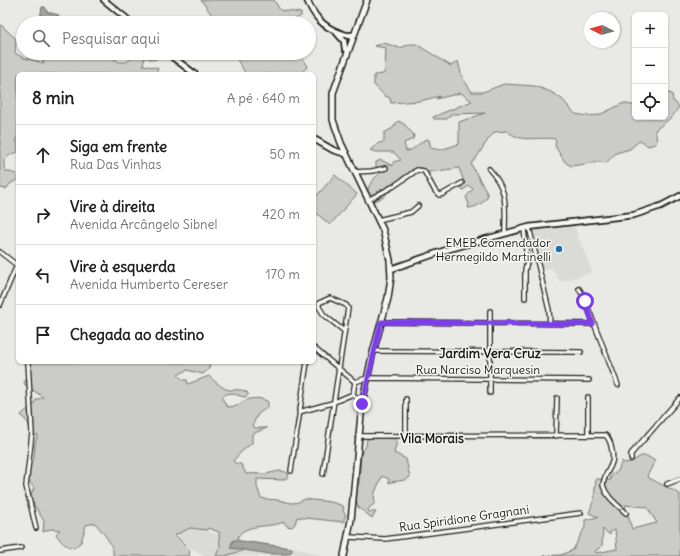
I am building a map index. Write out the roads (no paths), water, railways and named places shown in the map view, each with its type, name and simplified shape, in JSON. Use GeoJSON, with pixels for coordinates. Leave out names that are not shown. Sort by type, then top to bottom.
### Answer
{"type":"FeatureCollection","features":[{"type":"Feature","properties":{"kind":"main road"},"geometry":{"type":"LineString","coordinates":[[104,0],[123,16]]}},
{"type":"Feature","properties":{"kind":"main road"},"geometry":{"type":"LineString","coordinates":[[308,0],[320,22],[347,36],[349,42]]}},
{"type":"Feature","properties":{"kind":"main road"},"geometry":{"type":"LineString","coordinates":[[344,556],[349,537],[362,404],[367,378],[390,289],[391,269],[387,243],[378,220],[346,154],[333,120],[334,91],[337,74],[366,1]]}},
{"type":"Feature","properties":{"kind":"main road"},"geometry":{"type":"LineString","coordinates":[[336,31],[344,41],[349,42]]}},
{"type":"Feature","properties":{"kind":"main road"},"geometry":{"type":"LineString","coordinates":[[176,60],[192,72]]}},
{"type":"Feature","properties":{"kind":"main road"},"geometry":{"type":"LineString","coordinates":[[316,140],[333,150],[346,154]]}},
{"type":"Feature","properties":{"kind":"main road"},"geometry":{"type":"LineString","coordinates":[[391,269],[446,250],[527,227],[628,216],[661,206],[680,196]]}},
{"type":"Feature","properties":{"kind":"street"},"geometry":{"type":"LineString","coordinates":[[355,172],[386,168]]}},
{"type":"Feature","properties":{"kind":"street"},"geometry":{"type":"LineString","coordinates":[[489,169],[498,180],[505,194],[505,233]]}},
{"type":"Feature","properties":{"kind":"street"},"geometry":{"type":"LineString","coordinates":[[368,200],[394,186],[417,170],[424,171],[435,191],[439,195],[444,194],[462,183]]}},
{"type":"Feature","properties":{"kind":"street"},"geometry":{"type":"LineString","coordinates":[[378,220],[411,212],[418,206]]}},
{"type":"Feature","properties":{"kind":"street"},"geometry":{"type":"LineString","coordinates":[[525,298],[527,227]]}},
{"type":"Feature","properties":{"kind":"street"},"geometry":{"type":"LineString","coordinates":[[527,227],[548,305],[550,324]]}},
{"type":"Feature","properties":{"kind":"street"},"geometry":{"type":"LineString","coordinates":[[0,252],[16,265]]}},
{"type":"Feature","properties":{"kind":"street"},"geometry":{"type":"LineString","coordinates":[[0,305],[16,268]]}},
{"type":"Feature","properties":{"kind":"street"},"geometry":{"type":"LineString","coordinates":[[579,288],[618,385]]}},
{"type":"Feature","properties":{"kind":"street"},"geometry":{"type":"LineString","coordinates":[[323,474],[332,403],[344,331],[347,306],[330,298],[319,303],[319,307],[324,315],[344,331]]}},
{"type":"Feature","properties":{"kind":"street"},"geometry":{"type":"LineString","coordinates":[[490,311],[490,393]]}},
{"type":"Feature","properties":{"kind":"street"},"geometry":{"type":"LineString","coordinates":[[381,322],[593,324]]}},
{"type":"Feature","properties":{"kind":"street"},"geometry":{"type":"LineString","coordinates":[[316,350],[356,382]]}},
{"type":"Feature","properties":{"kind":"street"},"geometry":{"type":"LineString","coordinates":[[374,351],[581,352]]}},
{"type":"Feature","properties":{"kind":"street"},"geometry":{"type":"LineString","coordinates":[[28,364],[32,433],[26,486],[36,528]]}},
{"type":"Feature","properties":{"kind":"street"},"geometry":{"type":"LineString","coordinates":[[291,471],[306,364]]}},
{"type":"Feature","properties":{"kind":"street"},"geometry":{"type":"LineString","coordinates":[[356,382],[367,378]]}},
{"type":"Feature","properties":{"kind":"street","name":"Rua Narciso Marquesin"},"geometry":{"type":"LineString","coordinates":[[367,378],[589,380]]}},
{"type":"Feature","properties":{"kind":"street"},"geometry":{"type":"LineString","coordinates":[[353,394],[356,382]]}},
{"type":"Feature","properties":{"kind":"street"},"geometry":{"type":"LineString","coordinates":[[299,412],[332,403],[353,394]]}},
{"type":"Feature","properties":{"kind":"street"},"geometry":{"type":"LineString","coordinates":[[353,394],[362,404]]}},
{"type":"Feature","properties":{"kind":"street"},"geometry":{"type":"LineString","coordinates":[[588,397],[588,435]]}},
{"type":"Feature","properties":{"kind":"street"},"geometry":{"type":"LineString","coordinates":[[556,398],[556,436]]}},
{"type":"Feature","properties":{"kind":"street"},"geometry":{"type":"LineString","coordinates":[[631,459],[631,454],[680,398]]}},
{"type":"Feature","properties":{"kind":"street"},"geometry":{"type":"LineString","coordinates":[[406,399],[406,436]]}},
{"type":"Feature","properties":{"kind":"street"},"geometry":{"type":"LineString","coordinates":[[358,436],[605,435],[610,440],[614,457],[612,467],[604,482],[605,490],[626,513]]}},
{"type":"Feature","properties":{"kind":"street"},"geometry":{"type":"LineString","coordinates":[[667,484],[680,479]]}},
{"type":"Feature","properties":{"kind":"street","name":"Rua Spiridione Gragnani"},"geometry":{"type":"LineString","coordinates":[[349,537],[385,538],[581,513]]}},
{"type":"Feature","properties":{"kind":"street"},"geometry":{"type":"LineString","coordinates":[[0,550],[21,548]]}},
{"type":"Feature","properties":{"kind":"place","name":"EMEB Comendador Hermegildo Martinelli"},"geometry":{"type":"Point","coordinates":[559,249]}},
{"type":"Feature","properties":{"kind":"district","name":"Jardim Vera Cruz"},"geometry":{"type":"Point","coordinates":[490,353]}},
{"type":"Feature","properties":{"kind":"district","name":"Vila Morais"},"geometry":{"type":"Point","coordinates":[432,438]}}]}
